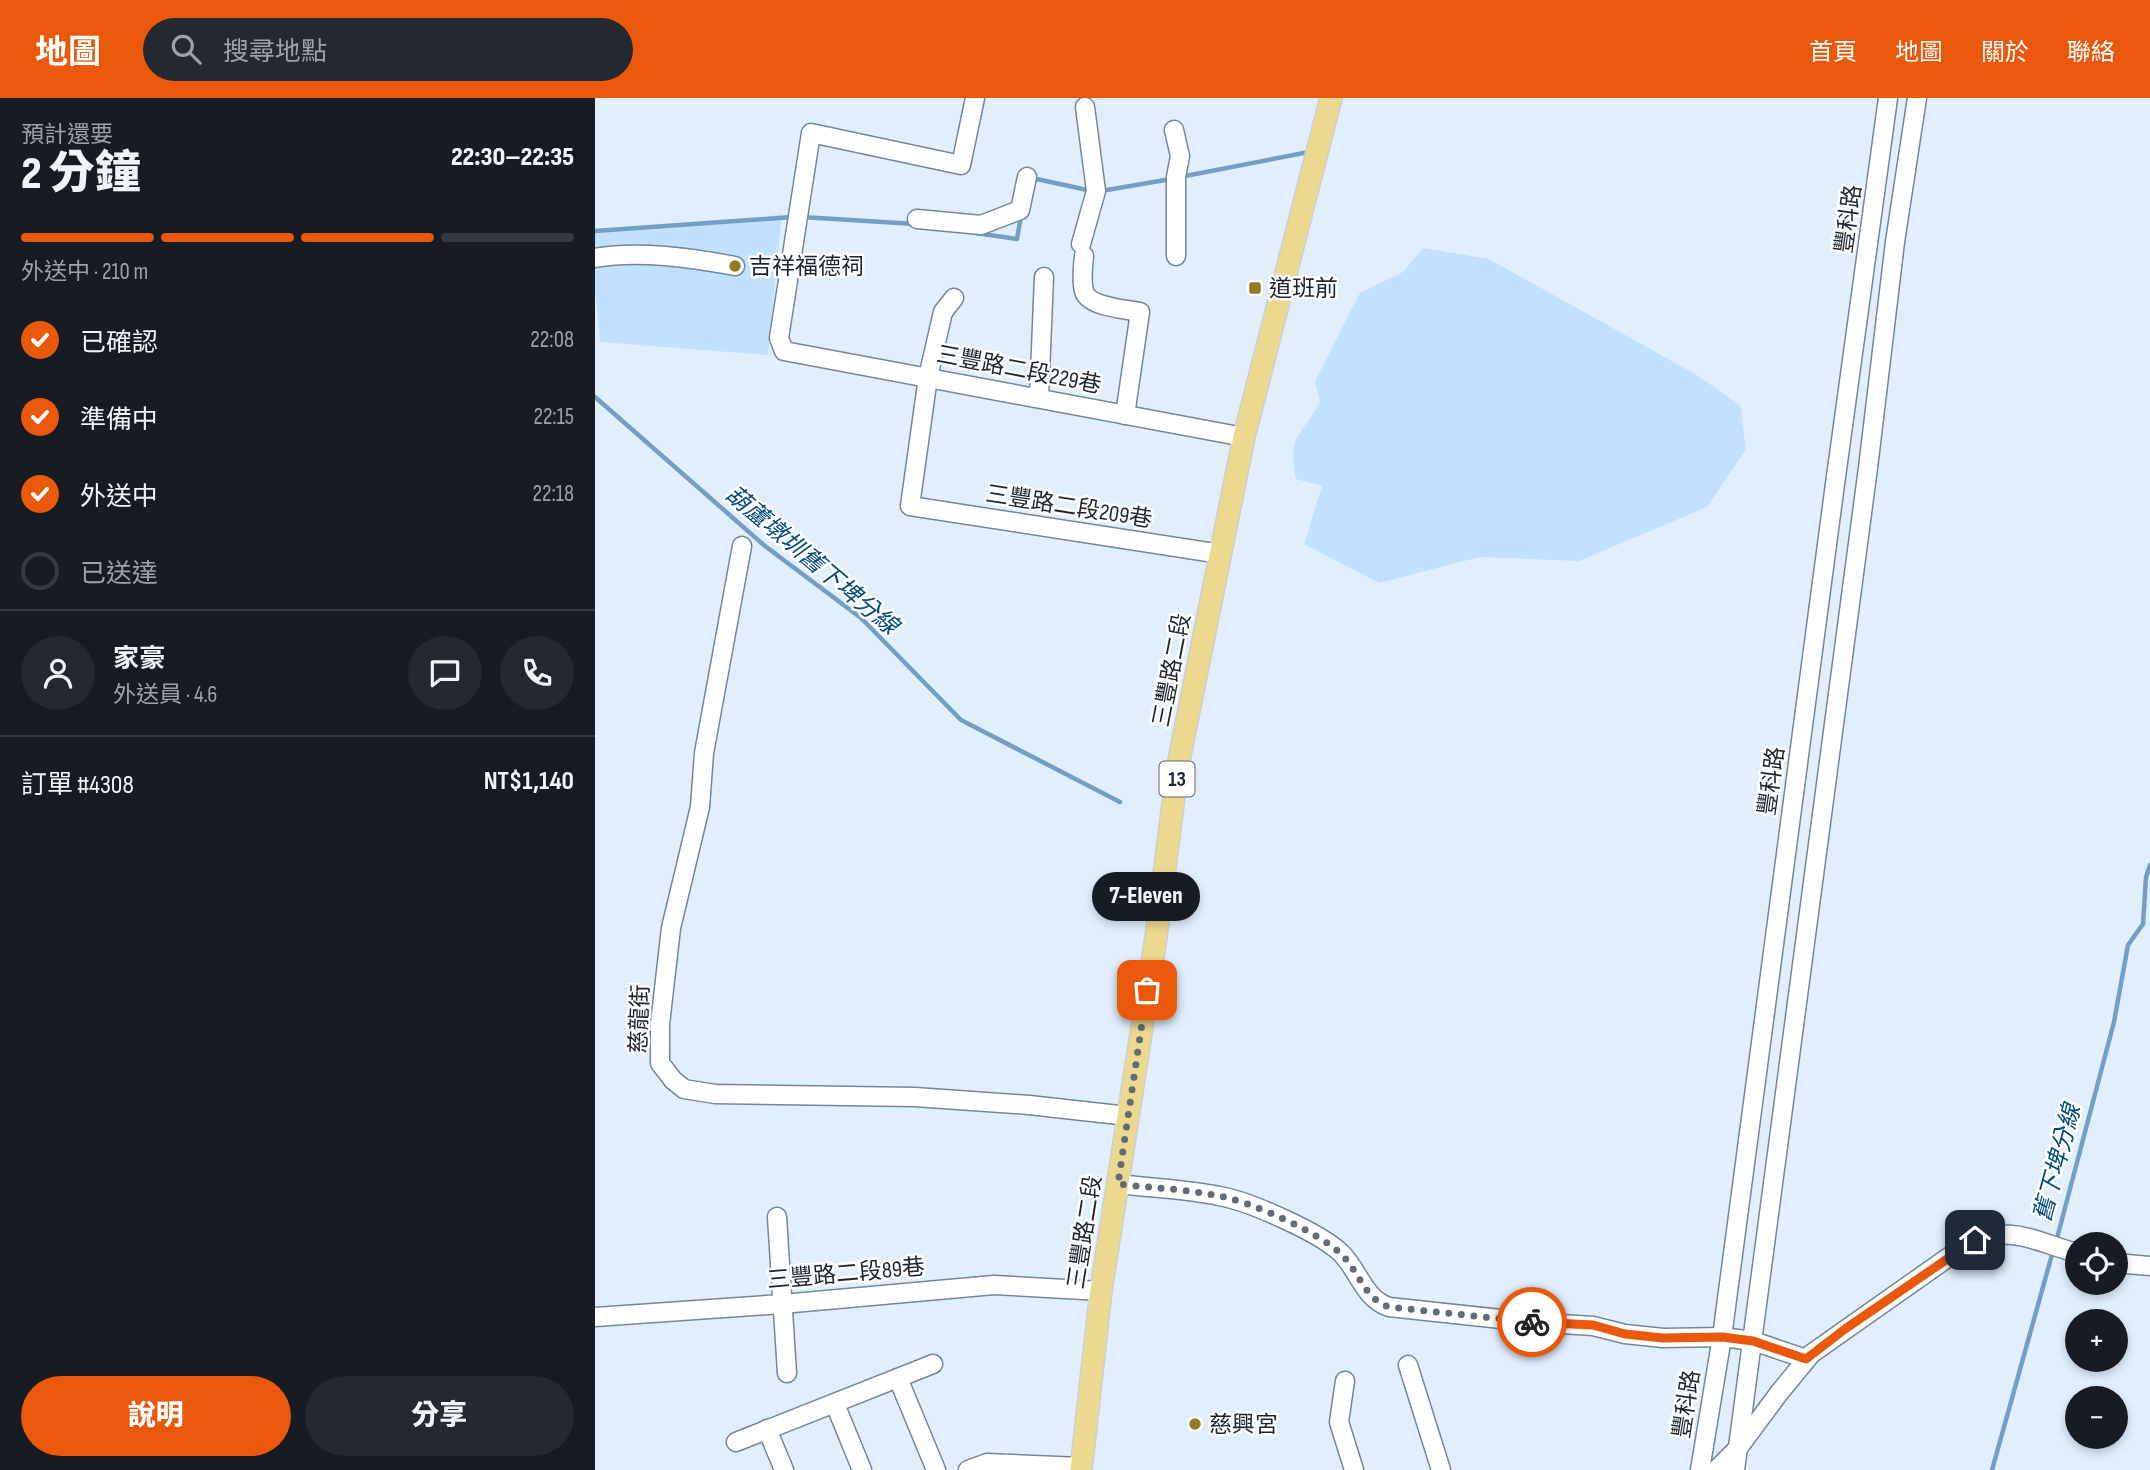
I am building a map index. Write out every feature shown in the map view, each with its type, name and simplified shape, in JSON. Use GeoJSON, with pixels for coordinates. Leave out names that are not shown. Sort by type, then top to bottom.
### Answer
{"type":"FeatureCollection","features":[{"type":"Feature","properties":{"kind":"main road","name":"三豐路二段"},"geometry":{"type":"LineString","coordinates":[[1081,1469],[1101,1291],[1154,949],[1178,765],[1244,437],[1331,98]]}},
{"type":"Feature","properties":{"kind":"street","name":"三豐路二段229巷"},"geometry":{"type":"LineString","coordinates":[[975,98],[961,165],[811,133],[779,338],[784,351],[1244,437]]}},
{"type":"Feature","properties":{"kind":"street","name":"豐科路"},"geometry":{"type":"LineString","coordinates":[[1700,1470],[1722,1337],[1888,98]]}},
{"type":"Feature","properties":{"kind":"street"},"geometry":{"type":"LineString","coordinates":[[1735,1470],[1868,468],[1895,242],[1917,98]]}},
{"type":"Feature","properties":{"kind":"street"},"geometry":{"type":"LineString","coordinates":[[1084,107],[1096,191],[1082,250],[1083,289],[1086,297],[1093,302],[1140,312],[1125,415]]}},
{"type":"Feature","properties":{"kind":"street"},"geometry":{"type":"LineString","coordinates":[[1174,130],[1180,156],[1177,177],[1176,256]]}},
{"type":"Feature","properties":{"kind":"street"},"geometry":{"type":"LineString","coordinates":[[917,219],[981,225],[1020,210],[1027,177]]}},
{"type":"Feature","properties":{"kind":"street"},"geometry":{"type":"LineString","coordinates":[[595,258],[612,255],[699,260],[735,266]]}},
{"type":"Feature","properties":{"kind":"street"},"geometry":{"type":"LineString","coordinates":[[1039,397],[1044,277]]}},
{"type":"Feature","properties":{"kind":"street"},"geometry":{"type":"LineString","coordinates":[[928,377],[943,312],[954,298]]}},
{"type":"Feature","properties":{"kind":"street","name":"三豐路二段209巷"},"geometry":{"type":"LineString","coordinates":[[928,377],[910,506],[1221,554]]}},
{"type":"Feature","properties":{"kind":"street","name":"慈龍街"},"geometry":{"type":"LineString","coordinates":[[742,546],[703,753],[700,807],[671,928],[660,1024],[660,1063],[684,1089],[715,1094],[915,1097],[1029,1105],[1128,1116]]}},
{"type":"Feature","properties":{"kind":"street"},"geometry":{"type":"LineString","coordinates":[[1118,1184],[1226,1197],[1297,1226],[1319,1237],[1341,1254],[1371,1297],[1389,1307],[1529,1322],[1593,1325],[1625,1334],[1663,1338],[1722,1337],[1753,1341],[1806,1359]]}},
{"type":"Feature","properties":{"kind":"street"},"geometry":{"type":"LineString","coordinates":[[777,1217],[787,1373]]}},
{"type":"Feature","properties":{"kind":"street"},"geometry":{"type":"LineString","coordinates":[[1716,1470],[1739,1447],[1806,1359],[1975,1240],[2000,1233],[2022,1236],[2065,1250]]}},
{"type":"Feature","properties":{"kind":"street"},"geometry":{"type":"LineString","coordinates":[[2128,1264],[2150,1266]]}},
{"type":"Feature","properties":{"kind":"street","name":"三豐路二段89巷"},"geometry":{"type":"LineString","coordinates":[[595,1317],[994,1285],[1101,1291]]}},
{"type":"Feature","properties":{"kind":"street"},"geometry":{"type":"LineString","coordinates":[[736,1441],[835,1405],[933,1364]]}},
{"type":"Feature","properties":{"kind":"street"},"geometry":{"type":"LineString","coordinates":[[1408,1365],[1441,1470]]}},
{"type":"Feature","properties":{"kind":"street"},"geometry":{"type":"LineString","coordinates":[[898,1378],[936,1470]]}},
{"type":"Feature","properties":{"kind":"street"},"geometry":{"type":"LineString","coordinates":[[1345,1381],[1339,1422],[1354,1470]]}},
{"type":"Feature","properties":{"kind":"street"},"geometry":{"type":"LineString","coordinates":[[835,1405],[862,1470]]}},
{"type":"Feature","properties":{"kind":"street"},"geometry":{"type":"LineString","coordinates":[[767,1429],[784,1470]]}},
{"type":"Feature","properties":{"kind":"street"},"geometry":{"type":"LineString","coordinates":[[968,1470],[987,1463],[1081,1469]]}},
{"type":"Feature","properties":{"kind":"shaded area"},"geometry":{"type":"Polygon","coordinates":[[[782,214],[768,355],[600,342],[595,290],[595,231],[723,224],[782,214]]]}},
{"type":"Feature","properties":{"kind":"shaded area"},"geometry":{"type":"Polygon","coordinates":[[[1423,248],[1489,259],[1695,374],[1740,405],[1746,449],[1707,507],[1579,561],[1480,557],[1379,583],[1304,544],[1322,486],[1296,479],[1293,453],[1297,437],[1320,402],[1315,381],[1360,293],[1403,272],[1423,248]]]}},
{"type":"Feature","properties":{"kind":"waterway"},"geometry":{"type":"LineString","coordinates":[[1180,177],[1309,152]]}},
{"type":"Feature","properties":{"kind":"waterway"},"geometry":{"type":"LineString","coordinates":[[1032,178],[1092,191]]}},
{"type":"Feature","properties":{"kind":"waterway"},"geometry":{"type":"LineString","coordinates":[[1101,191],[1171,179]]}},
{"type":"Feature","properties":{"kind":"waterway"},"geometry":{"type":"LineString","coordinates":[[976,233],[1017,239],[1021,216]]}},
{"type":"Feature","properties":{"kind":"waterway"},"geometry":{"type":"LineString","coordinates":[[595,231],[793,217]]}},
{"type":"Feature","properties":{"kind":"waterway"},"geometry":{"type":"LineString","coordinates":[[802,217],[915,224]]}},
{"type":"Feature","properties":{"kind":"waterway","name":"葫蘆墩圳舊下埤分線"},"geometry":{"type":"LineString","coordinates":[[595,397],[765,546],[861,618],[961,720],[1120,802]]}},
{"type":"Feature","properties":{"kind":"waterway","name":"舊下埤分線"},"geometry":{"type":"LineString","coordinates":[[2056,1242],[2114,1022],[2128,945],[2143,924],[2146,877],[2150,865]]}},
{"type":"Feature","properties":{"kind":"waterway","name":"舊下埤分線"},"geometry":{"type":"LineString","coordinates":[[1992,1470],[2053,1251]]}},
{"type":"Feature","properties":{"kind":"way so far"},"geometry":{"type":"LineString","coordinates":[[1147,990],[1118,1184],[1226,1197],[1297,1226],[1319,1237],[1341,1254],[1371,1297],[1383,1305],[1532,1322]]}},
{"type":"Feature","properties":{"kind":"place","name":"吉祥福德祠"},"geometry":{"type":"Point","coordinates":[735,266]}},
{"type":"Feature","properties":{"kind":"place","name":"道班前"},"geometry":{"type":"Point","coordinates":[1255,288]}},
{"type":"Feature","properties":{"kind":"place","name":"7-Eleven"},"geometry":{"type":"Point","coordinates":[1147,990]}},
{"type":"Feature","properties":{"kind":"place","name":"慈興宮"},"geometry":{"type":"Point","coordinates":[1195,1424]}},
{"type":"Feature","properties":{"kind":"route"},"geometry":{"type":"LineString","coordinates":[[1532,1322],[1593,1325],[1625,1334],[1663,1338],[1722,1337],[1753,1341],[1806,1359],[1975,1240]]}}]}
